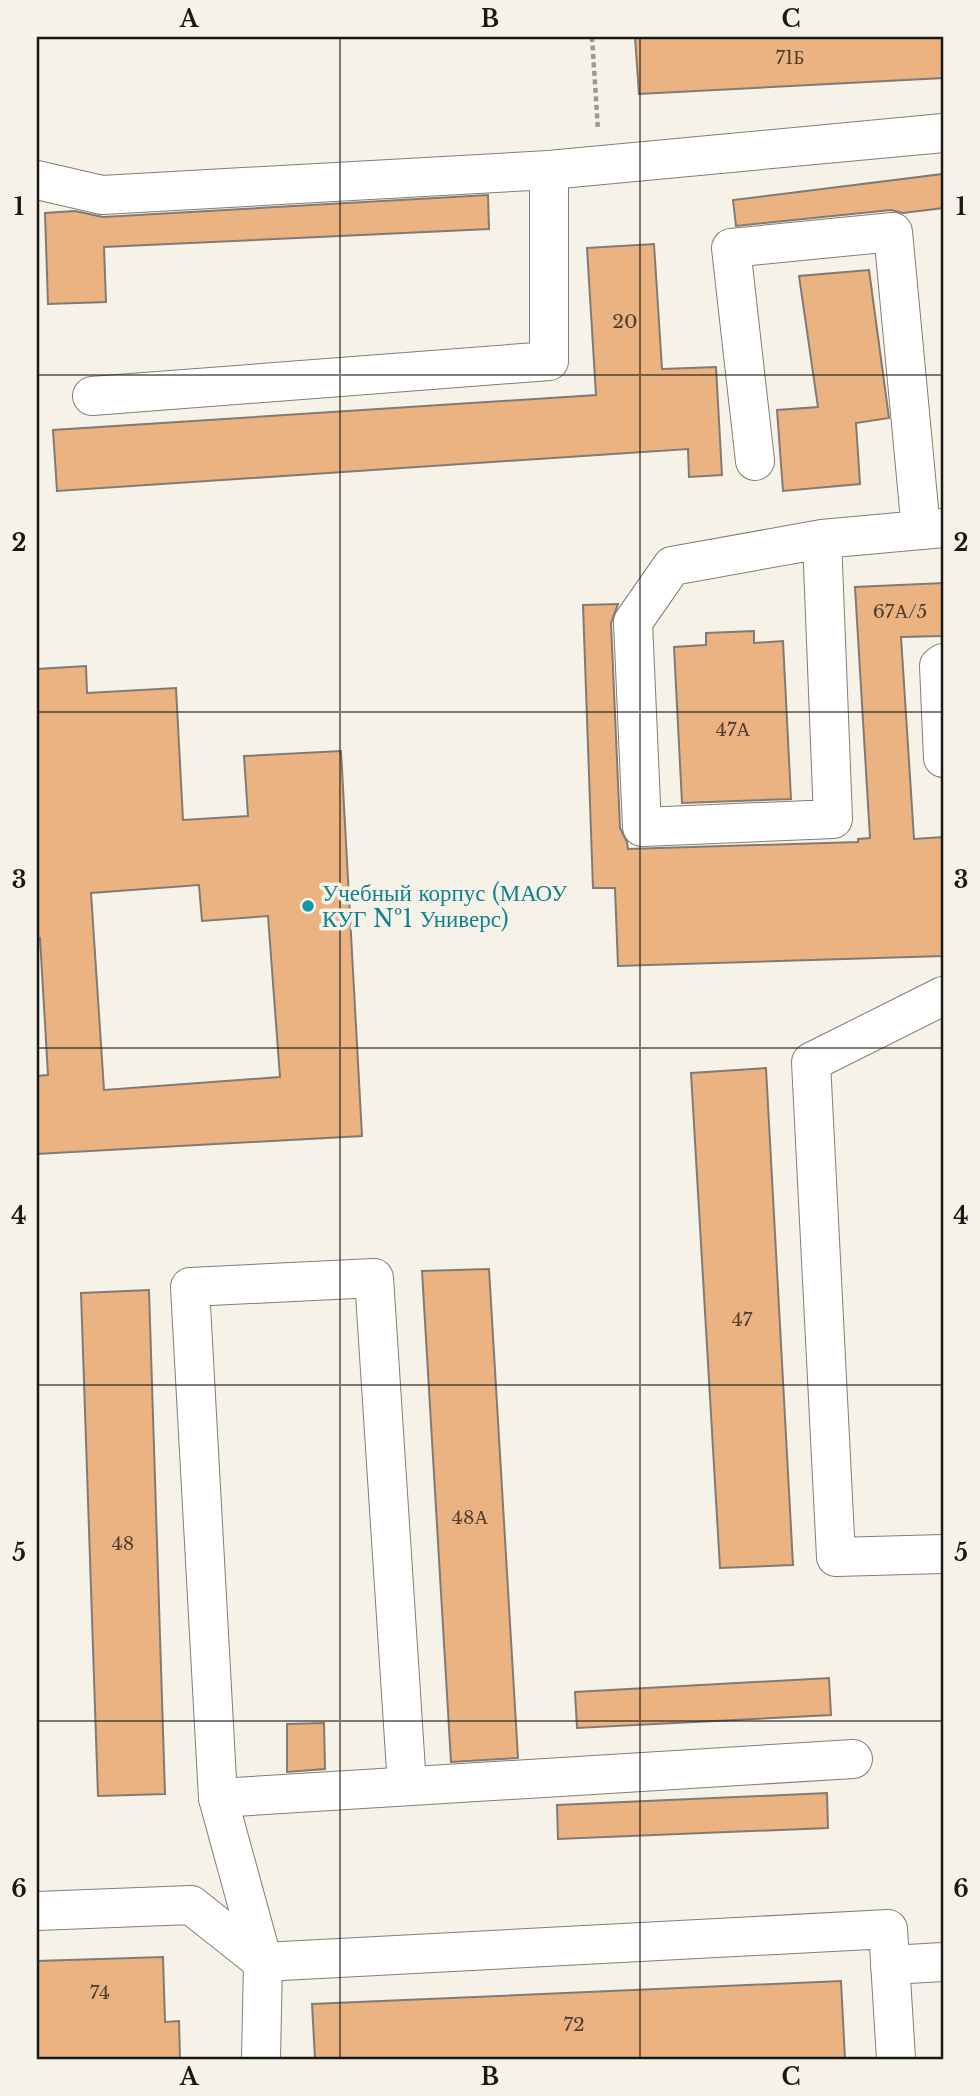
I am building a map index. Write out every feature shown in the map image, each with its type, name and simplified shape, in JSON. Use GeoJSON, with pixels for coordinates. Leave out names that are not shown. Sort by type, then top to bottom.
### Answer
{"type":"FeatureCollection","features":[{"type":"Feature","properties":{"kind":"lane"},"geometry":{"type":"LineString","coordinates":[[37,180],[102,195],[549,170],[943,133]]}},
{"type":"Feature","properties":{"kind":"lane"},"geometry":{"type":"LineString","coordinates":[[92,396],[549,361],[549,170]]}},
{"type":"Feature","properties":{"kind":"lane"},"geometry":{"type":"LineString","coordinates":[[755,461],[732,248],[893,232],[932,529],[822,539],[672,566],[633,622],[642,827],[833,819],[822,539]]}},
{"type":"Feature","properties":{"kind":"lane"},"geometry":{"type":"LineString","coordinates":[[943,663],[939,666],[943,758]]}},
{"type":"Feature","properties":{"kind":"lane"},"geometry":{"type":"LineString","coordinates":[[943,996],[811,1062],[836,1557],[943,1555]]}},
{"type":"Feature","properties":{"kind":"lane"},"geometry":{"type":"LineString","coordinates":[[261,2059],[263,1962],[218,1798],[190,1287],[374,1278],[407,1786]]}},
{"type":"Feature","properties":{"kind":"lane"},"geometry":{"type":"LineString","coordinates":[[218,1798],[853,1759]]}},
{"type":"Feature","properties":{"kind":"lane"},"geometry":{"type":"LineString","coordinates":[[37,1911],[191,1905],[263,1962],[888,1929],[896,2059]]}},
{"type":"Feature","properties":{"kind":"lane"},"geometry":{"type":"LineString","coordinates":[[890,1965],[943,1962]]}},
{"type":"Feature","properties":{"kind":"path"},"geometry":{"type":"LineString","coordinates":[[592,37],[600,166]]}},
{"type":"Feature","properties":{"kind":"building"},"geometry":{"type":"Polygon","coordinates":[[[635,37],[943,37],[943,78],[639,94],[635,37]]]}},
{"type":"Feature","properties":{"kind":"building"},"geometry":{"type":"Polygon","coordinates":[[[943,174],[943,208],[903,213],[891,210],[736,226],[733,200],[943,174]]]}},
{"type":"Feature","properties":{"kind":"building"},"geometry":{"type":"Polygon","coordinates":[[[488,195],[489,229],[104,247],[106,302],[48,304],[45,213],[75,211],[103,217],[488,195]]]}},
{"type":"Feature","properties":{"kind":"building"},"geometry":{"type":"Polygon","coordinates":[[[654,244],[662,369],[716,367],[722,475],[689,477],[688,449],[57,491],[53,430],[596,395],[587,248],[654,244]]]}},
{"type":"Feature","properties":{"kind":"building"},"geometry":{"type":"Polygon","coordinates":[[[869,270],[889,418],[856,423],[860,484],[783,491],[777,410],[818,407],[799,276],[869,270]]]}},
{"type":"Feature","properties":{"kind":"building"},"geometry":{"type":"Polygon","coordinates":[[[943,583],[943,636],[901,637],[914,839],[943,837],[943,956],[618,966],[615,888],[593,888],[583,605],[618,604],[611,623],[620,828],[628,849],[858,842],[858,839],[870,838],[855,587],[943,583]]]}},
{"type":"Feature","properties":{"kind":"building"},"geometry":{"type":"Polygon","coordinates":[[[754,631],[754,643],[783,641],[791,799],[682,803],[674,647],[706,645],[706,633],[754,631]]]}},
{"type":"Feature","properties":{"kind":"building","name":"Учебный корпус (МАОУ КУГ №1 Универс)"},"geometry":{"type":"Polygon","coordinates":[[[86,666],[87,693],[176,688],[183,820],[248,816],[244,756],[341,751],[362,1136],[37,1154],[37,1076],[48,1075],[40,938],[37,939],[37,669],[86,666]],[[199,885],[91,893],[104,1090],[280,1077],[268,916],[202,921],[199,885]]]}},
{"type":"Feature","properties":{"kind":"building"},"geometry":{"type":"Polygon","coordinates":[[[766,1068],[793,1565],[720,1568],[691,1073],[766,1068]]]}},
{"type":"Feature","properties":{"kind":"building"},"geometry":{"type":"Polygon","coordinates":[[[489,1269],[518,1758],[451,1762],[422,1271],[489,1269]]]}},
{"type":"Feature","properties":{"kind":"building"},"geometry":{"type":"Polygon","coordinates":[[[149,1290],[165,1794],[98,1796],[81,1293],[149,1290]]]}},
{"type":"Feature","properties":{"kind":"building"},"geometry":{"type":"Polygon","coordinates":[[[829,1678],[831,1715],[577,1728],[575,1692],[829,1678]]]}},
{"type":"Feature","properties":{"kind":"building"},"geometry":{"type":"Polygon","coordinates":[[[324,1723],[325,1769],[287,1772],[287,1724],[324,1723]]]}},
{"type":"Feature","properties":{"kind":"building"},"geometry":{"type":"Polygon","coordinates":[[[827,1793],[828,1828],[558,1839],[557,1805],[827,1793]]]}},
{"type":"Feature","properties":{"kind":"building"},"geometry":{"type":"Polygon","coordinates":[[[163,1957],[165,2022],[179,2021],[180,2059],[37,2059],[37,1961],[163,1957]]]}},
{"type":"Feature","properties":{"kind":"building"},"geometry":{"type":"Polygon","coordinates":[[[841,1981],[845,2059],[315,2059],[312,2004],[841,1981]]]}},
{"type":"Feature","properties":{"kind":"place","name":"Учебный корпус (МАОУ КУГ №1 Универс)"},"geometry":{"type":"Point","coordinates":[308,906]}}]}
